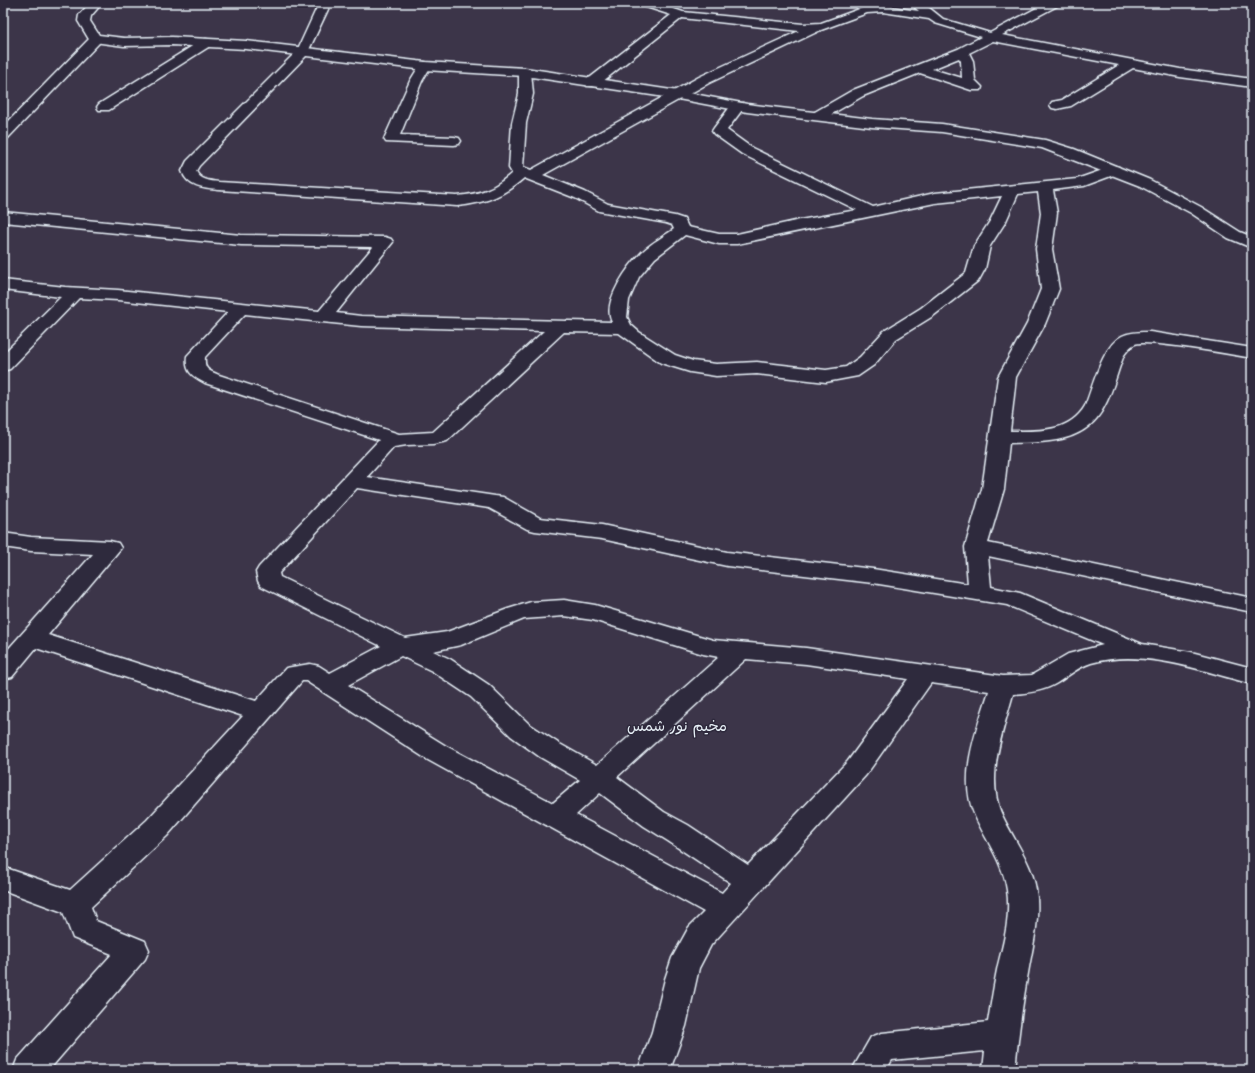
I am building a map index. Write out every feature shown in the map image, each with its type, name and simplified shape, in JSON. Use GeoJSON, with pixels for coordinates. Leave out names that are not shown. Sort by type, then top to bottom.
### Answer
{"type":"FeatureCollection","features":[{"type":"Feature","properties":{"kind":"street"},"geometry":{"type":"LineString","coordinates":[[96,3],[85,15],[84,20],[96,39],[124,42],[172,41],[268,47],[302,53],[425,66],[525,72],[678,95],[738,106],[872,123],[942,128],[1045,144],[1114,170],[1176,199],[1234,235],[1252,242]]}},
{"type":"Feature","properties":{"kind":"street"},"geometry":{"type":"LineString","coordinates":[[325,3],[302,53],[192,164],[188,171],[192,178],[202,183],[219,186],[457,201],[476,199],[492,194],[526,174],[704,80],[817,27],[865,10],[883,9],[932,16]]}},
{"type":"Feature","properties":{"kind":"street"},"geometry":{"type":"LineString","coordinates":[[644,3],[679,15],[795,27],[817,27]]}},
{"type":"Feature","properties":{"kind":"street"},"geometry":{"type":"LineString","coordinates":[[916,3],[944,24],[992,36],[1130,64],[1252,83]]}},
{"type":"Feature","properties":{"kind":"street"},"geometry":{"type":"LineString","coordinates":[[818,116],[858,93],[962,52],[1055,3]]}},
{"type":"Feature","properties":{"kind":"street"},"geometry":{"type":"LineString","coordinates":[[592,83],[679,15]]}},
{"type":"Feature","properties":{"kind":"street"},"geometry":{"type":"LineString","coordinates":[[3,135],[96,39]]}},
{"type":"Feature","properties":{"kind":"street"},"geometry":{"type":"LineString","coordinates":[[104,107],[206,44]]}},
{"type":"Feature","properties":{"kind":"street"},"geometry":{"type":"LineString","coordinates":[[920,69],[976,87],[969,82],[967,61],[962,52]]}},
{"type":"Feature","properties":{"kind":"street"},"geometry":{"type":"LineString","coordinates":[[1057,106],[1066,103],[1130,64]]}},
{"type":"Feature","properties":{"kind":"street"},"geometry":{"type":"LineString","coordinates":[[425,66],[416,81],[391,139],[454,141]]}},
{"type":"Feature","properties":{"kind":"street"},"geometry":{"type":"LineString","coordinates":[[525,72],[526,94],[519,123],[516,168],[526,174],[580,195],[610,210],[669,219],[678,222],[682,230],[719,239],[738,240],[800,225],[838,220],[935,198],[1079,182],[1114,170]]}},
{"type":"Feature","properties":{"kind":"street"},"geometry":{"type":"LineString","coordinates":[[738,106],[719,131],[747,151],[872,212]]}},
{"type":"Feature","properties":{"kind":"street"},"geometry":{"type":"LineString","coordinates":[[980,593],[976,547],[994,489],[1007,377],[1036,324],[1050,289],[1044,249],[1049,213],[1045,186]]}},
{"type":"Feature","properties":{"kind":"street"},"geometry":{"type":"LineString","coordinates":[[682,230],[649,255],[631,276],[625,288],[618,310],[620,323],[632,336],[668,359],[690,366],[716,370],[757,368],[814,375],[838,375],[852,372],[867,361],[890,335],[926,312],[973,276],[977,269],[982,246],[998,221],[1012,190]]}},
{"type":"Feature","properties":{"kind":"street"},"geometry":{"type":"LineString","coordinates":[[3,217],[241,240],[385,242],[324,317]]}},
{"type":"Feature","properties":{"kind":"street"},"geometry":{"type":"LineString","coordinates":[[3,285],[118,295],[324,317],[393,322],[624,328]]}},
{"type":"Feature","properties":{"kind":"street"},"geometry":{"type":"LineString","coordinates":[[3,365],[75,292]]}},
{"type":"Feature","properties":{"kind":"street"},"geometry":{"type":"LineString","coordinates":[[241,308],[196,356],[195,365],[200,373],[212,379],[395,439],[429,440],[440,437],[560,326]]}},
{"type":"Feature","properties":{"kind":"street"},"geometry":{"type":"LineString","coordinates":[[1000,437],[1044,435],[1060,432],[1080,425],[1092,412],[1118,348],[1128,340],[1153,338],[1252,353]]}},
{"type":"Feature","properties":{"kind":"street"},"geometry":{"type":"LineString","coordinates":[[395,439],[387,443],[267,572],[269,581],[441,665],[480,691],[520,730],[549,750],[599,778],[654,819],[751,881]]}},
{"type":"Feature","properties":{"kind":"street"},"geometry":{"type":"LineString","coordinates":[[351,481],[495,502],[535,524],[602,532],[727,559],[873,576],[1012,598],[1142,651]]}},
{"type":"Feature","properties":{"kind":"street"},"geometry":{"type":"LineString","coordinates":[[3,540],[31,544],[110,548],[3,671]]}},
{"type":"Feature","properties":{"kind":"street"},"geometry":{"type":"LineString","coordinates":[[976,547],[1252,605]]}},
{"type":"Feature","properties":{"kind":"street"},"geometry":{"type":"LineString","coordinates":[[330,684],[400,646],[452,639],[531,610],[564,608],[595,613],[712,648],[806,656],[924,675],[1003,685],[1022,686],[1035,684],[1072,662],[1087,656],[1121,651],[1142,651],[1173,656],[1252,676]]}},
{"type":"Feature","properties":{"kind":"street"},"geometry":{"type":"LineString","coordinates":[[31,638],[260,712]]}},
{"type":"Feature","properties":{"kind":"street"},"geometry":{"type":"LineString","coordinates":[[556,817],[741,650]]}},
{"type":"Feature","properties":{"kind":"street"},"geometry":{"type":"LineString","coordinates":[[75,904],[157,828],[295,674],[310,672],[437,753],[725,909]]}},
{"type":"Feature","properties":{"kind":"street"},"geometry":{"type":"LineString","coordinates":[[654,1070],[669,1028],[682,970],[689,952],[700,936],[856,768],[924,675]]}},
{"type":"Feature","properties":{"kind":"street"},"geometry":{"type":"LineString","coordinates":[[999,1070],[1004,1017],[1023,905],[1021,886],[1016,868],[986,810],[982,794],[982,779],[987,743],[1003,685]]}},
{"type":"Feature","properties":{"kind":"street"},"geometry":{"type":"LineString","coordinates":[[3,878],[75,904]]}},
{"type":"Feature","properties":{"kind":"street"},"geometry":{"type":"LineString","coordinates":[[30,1070],[134,950],[84,929],[75,904]]}},
{"type":"Feature","properties":{"kind":"street"},"geometry":{"type":"LineString","coordinates":[[868,1070],[882,1047],[1002,1036]]}},
{"type":"Feature","properties":{"kind":"district","name":"ِمخيم نور شمس"},"geometry":{"type":"Point","coordinates":[677,726]}}]}
